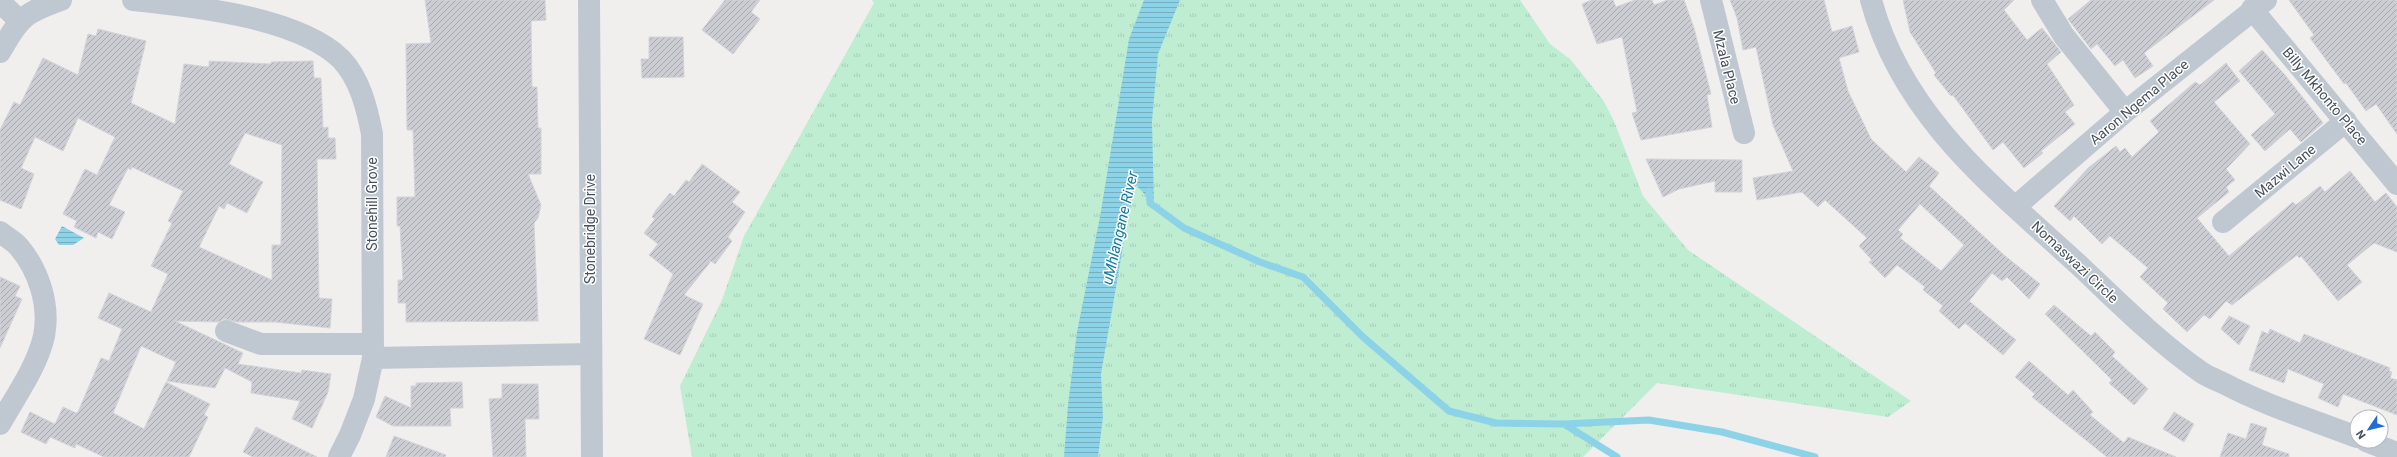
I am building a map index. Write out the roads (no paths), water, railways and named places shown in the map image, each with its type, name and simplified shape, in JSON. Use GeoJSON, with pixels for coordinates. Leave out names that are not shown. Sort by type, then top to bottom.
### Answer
{"type":"FeatureCollection","features":[{"type":"Feature","properties":{"kind":"street"},"geometry":{"type":"LineString","coordinates":[[0,52],[19,20],[37,9],[61,0]]}},
{"type":"Feature","properties":{"kind":"street","name":"Stonehill Grove"},"geometry":{"type":"LineString","coordinates":[[133,0],[232,14],[281,27],[317,41],[341,60],[355,78],[366,107],[372,134],[373,351],[364,399],[350,435],[339,457]]}},
{"type":"Feature","properties":{"kind":"street","name":"Stonebridge Drive"},"geometry":{"type":"LineString","coordinates":[[590,0],[592,457]]}},
{"type":"Feature","properties":{"kind":"street","name":"Mzala Place"},"geometry":{"type":"LineString","coordinates":[[1711,0],[1744,133]]}},
{"type":"Feature","properties":{"kind":"street","name":"Nomaswazi Circle"},"geometry":{"type":"LineString","coordinates":[[1871,0],[1889,50],[1919,103],[1936,127],[1964,159],[2131,314],[2202,372],[2246,395],[2349,435]]}},
{"type":"Feature","properties":{"kind":"street"},"geometry":{"type":"LineString","coordinates":[[2042,0],[2064,36],[2125,112]]}},
{"type":"Feature","properties":{"kind":"street"},"geometry":{"type":"LineString","coordinates":[[0,2],[19,20]]}},
{"type":"Feature","properties":{"kind":"street","name":"Aaron Ngema Place"},"geometry":{"type":"LineString","coordinates":[[2015,207],[2125,112],[2259,5]]}},
{"type":"Feature","properties":{"kind":"street","name":"Billy Mkhonto Place"},"geometry":{"type":"LineString","coordinates":[[2259,5],[2346,121],[2397,184]]}},
{"type":"Feature","properties":{"kind":"street","name":"Mazwi Lane"},"geometry":{"type":"LineString","coordinates":[[2223,222],[2346,121]]}},
{"type":"Feature","properties":{"kind":"street"},"geometry":{"type":"LineString","coordinates":[[0,232],[19,246],[35,273],[44,296],[46,316],[44,337],[32,366],[0,424]]}},
{"type":"Feature","properties":{"kind":"street"},"geometry":{"type":"LineString","coordinates":[[226,331],[261,344],[373,351],[591,354]]}},
{"type":"Feature","properties":{"kind":"street"},"geometry":{"type":"LineString","coordinates":[[2387,449],[2397,453]]}},
{"type":"Feature","properties":{"kind":"water","name":"uMhlangane River"},"geometry":{"type":"Polygon","coordinates":[[[1144,0],[1180,0],[1158,54],[1152,121],[1154,204],[1134,183],[1101,374],[1103,417],[1098,457],[1064,457],[1068,405],[1077,332],[1100,217],[1129,39],[1144,0]]]}},
{"type":"Feature","properties":{"kind":"water"},"geometry":{"type":"Polygon","coordinates":[[[62,226],[84,238],[73,245],[59,245],[55,239],[62,226]]]}},
{"type":"Feature","properties":{"kind":"waterway"},"geometry":{"type":"LineString","coordinates":[[1149,191],[1150,203],[1184,228],[1260,262],[1303,277],[1363,337],[1449,411],[1496,423],[1564,424],[1617,457]]}},
{"type":"Feature","properties":{"kind":"waterway"},"geometry":{"type":"LineString","coordinates":[[1564,424],[1649,420],[1722,432],[1815,457]]}}]}
